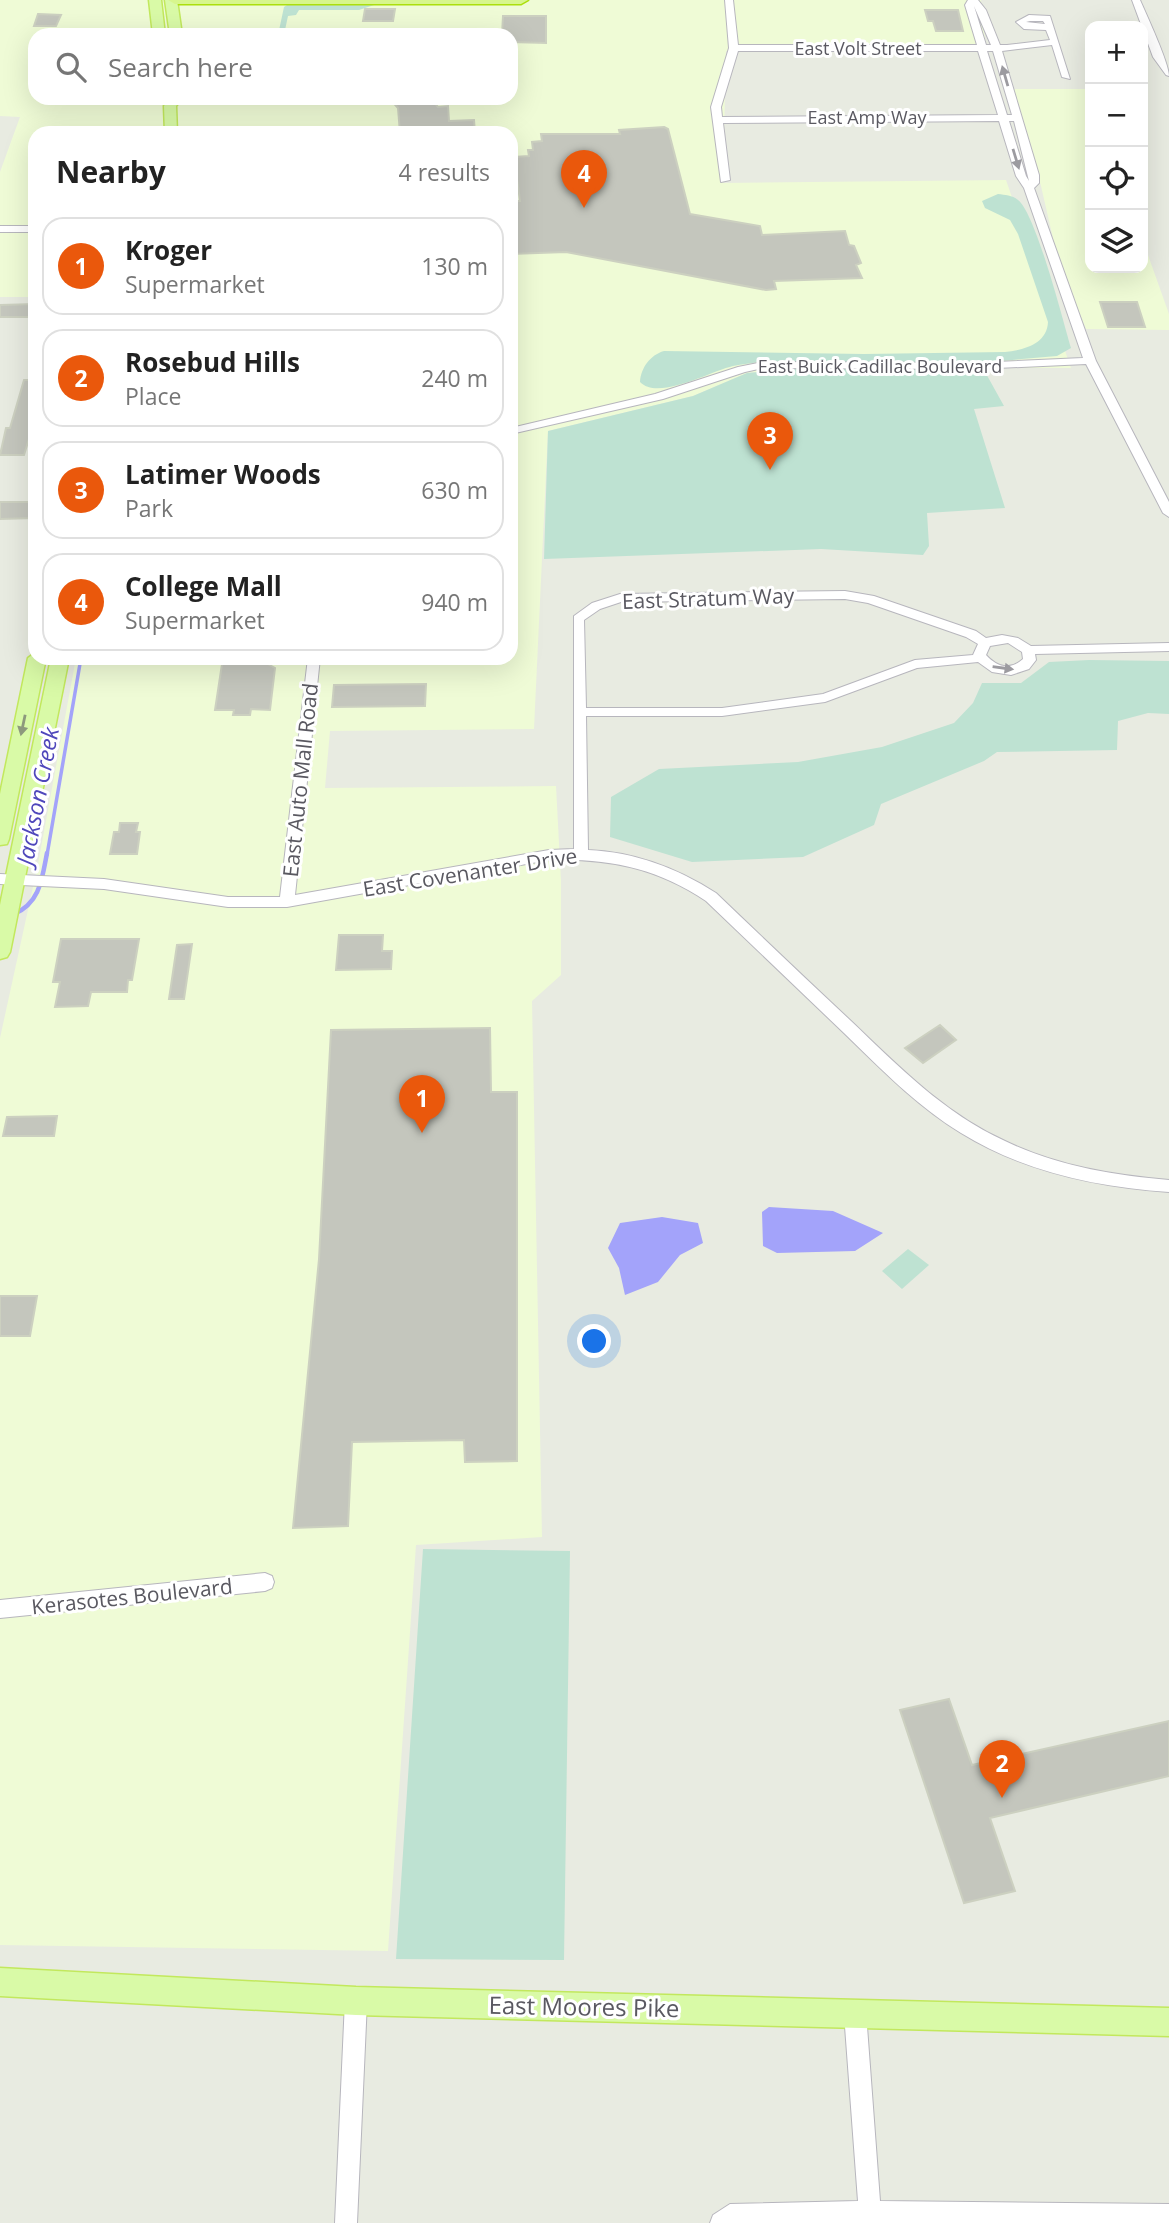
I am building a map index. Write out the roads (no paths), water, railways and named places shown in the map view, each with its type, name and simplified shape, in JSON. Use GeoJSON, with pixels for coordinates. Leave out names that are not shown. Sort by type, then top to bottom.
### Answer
{"type":"FeatureCollection","features":[{"type":"Feature","properties":{"kind":"highway"},"geometry":{"type":"LineString","coordinates":[[173,0],[522,0]]}},
{"type":"Feature","properties":{"kind":"main road"},"geometry":{"type":"LineString","coordinates":[[155,0],[158,28]]}},
{"type":"Feature","properties":{"kind":"main road"},"geometry":{"type":"LineString","coordinates":[[173,0],[175,28]]}},
{"type":"Feature","properties":{"kind":"main road"},"geometry":{"type":"LineString","coordinates":[[169,105],[171,126]]}},
{"type":"Feature","properties":{"kind":"main road"},"geometry":{"type":"LineString","coordinates":[[0,839],[36,665]]}},
{"type":"Feature","properties":{"kind":"main road"},"geometry":{"type":"LineString","coordinates":[[0,952],[60,665]]}},
{"type":"Feature","properties":{"kind":"main road","name":"East Moores Pike"},"geometry":{"type":"LineString","coordinates":[[0,1982],[356,2001],[1169,2022]]}},
{"type":"Feature","properties":{"kind":"street"},"geometry":{"type":"LineString","coordinates":[[725,180],[717,98],[734,48],[729,0]]}},
{"type":"Feature","properties":{"kind":"street"},"geometry":{"type":"LineString","coordinates":[[1030,188],[1034,183],[1034,175],[996,48],[981,5],[973,0],[970,5],[1021,176],[1030,188],[1090,361],[1169,513]]}},
{"type":"Feature","properties":{"kind":"street"},"geometry":{"type":"LineString","coordinates":[[1136,0],[1158,57],[1169,73]]}},
{"type":"Feature","properties":{"kind":"street"},"geometry":{"type":"LineString","coordinates":[[1050,27],[1067,77]]}},
{"type":"Feature","properties":{"kind":"street","name":"East Volt Street"},"geometry":{"type":"LineString","coordinates":[[734,48],[996,48],[1054,42]]}},
{"type":"Feature","properties":{"kind":"street","name":"East Amp Way"},"geometry":{"type":"LineString","coordinates":[[718,120],[1017,118]]}},
{"type":"Feature","properties":{"kind":"street"},"geometry":{"type":"LineString","coordinates":[[0,229],[28,229]]}},
{"type":"Feature","properties":{"kind":"street","name":"East Buick Cadillac Boulevard"},"geometry":{"type":"LineString","coordinates":[[518,429],[698,386],[733,370],[763,365],[975,366],[1090,361]]}},
{"type":"Feature","properties":{"kind":"street","name":"East Stratum Way"},"geometry":{"type":"LineString","coordinates":[[581,853],[578,618],[596,606],[620,598],[845,595],[870,599],[971,634],[985,643]]}},
{"type":"Feature","properties":{"kind":"street"},"geometry":{"type":"LineString","coordinates":[[981,658],[980,649],[985,643],[1007,639],[1028,650],[1169,647]]}},
{"type":"Feature","properties":{"kind":"street"},"geometry":{"type":"LineString","coordinates":[[579,712],[722,712],[825,698],[915,664],[981,658],[996,669],[1013,670],[1026,665],[1030,660],[1028,650]]}},
{"type":"Feature","properties":{"kind":"street","name":"East Auto Mall Road"},"geometry":{"type":"LineString","coordinates":[[287,902],[313,665]]}},
{"type":"Feature","properties":{"kind":"street"},"geometry":{"type":"LineString","coordinates":[[30,691],[55,691]]}},
{"type":"Feature","properties":{"kind":"street","name":"East Covenanter Drive"},"geometry":{"type":"LineString","coordinates":[[15,879],[104,884],[228,902],[287,902],[549,855],[615,855],[647,863],[698,887],[937,1111],[994,1144],[1059,1168],[1122,1182],[1169,1186]]}},
{"type":"Feature","properties":{"kind":"street","name":"Kerasotes Boulevard"},"geometry":{"type":"LineString","coordinates":[[0,1609],[265,1582]]}},
{"type":"Feature","properties":{"kind":"street"},"geometry":{"type":"LineString","coordinates":[[346,2223],[356,2001]]}},
{"type":"Feature","properties":{"kind":"street"},"geometry":{"type":"LineString","coordinates":[[855,2013],[870,2212]]}},
{"type":"Feature","properties":{"kind":"street"},"geometry":{"type":"LineString","coordinates":[[721,2223],[730,2215],[870,2212],[1169,2215]]}},
{"type":"Feature","properties":{"kind":"water"},"geometry":{"type":"Polygon","coordinates":[[[769,1207],[833,1211],[883,1233],[855,1251],[777,1253],[763,1246],[762,1212],[769,1207]]]}},
{"type":"Feature","properties":{"kind":"water"},"geometry":{"type":"Polygon","coordinates":[[[662,1217],[698,1223],[703,1243],[680,1255],[658,1282],[625,1295],[619,1268],[608,1248],[620,1223],[662,1217]]]}},
{"type":"Feature","properties":{"kind":"waterway","name":"Jackson Creek"},"geometry":{"type":"LineString","coordinates":[[47,855],[80,665]]}},
{"type":"Feature","properties":{"kind":"waterway","name":"Jackson Creek"},"geometry":{"type":"LineString","coordinates":[[14,914],[35,897],[47,853]]}},
{"type":"Feature","properties":{"kind":"place","name":"College Mall"},"geometry":{"type":"Point","coordinates":[584,208]}},
{"type":"Feature","properties":{"kind":"place","name":"Latimer Woods"},"geometry":{"type":"Point","coordinates":[770,470]}},
{"type":"Feature","properties":{"kind":"place","name":"Kroger"},"geometry":{"type":"Point","coordinates":[422,1133]}},
{"type":"Feature","properties":{"kind":"place","name":"Rosebud Hills"},"geometry":{"type":"Point","coordinates":[1002,1798]}}]}
